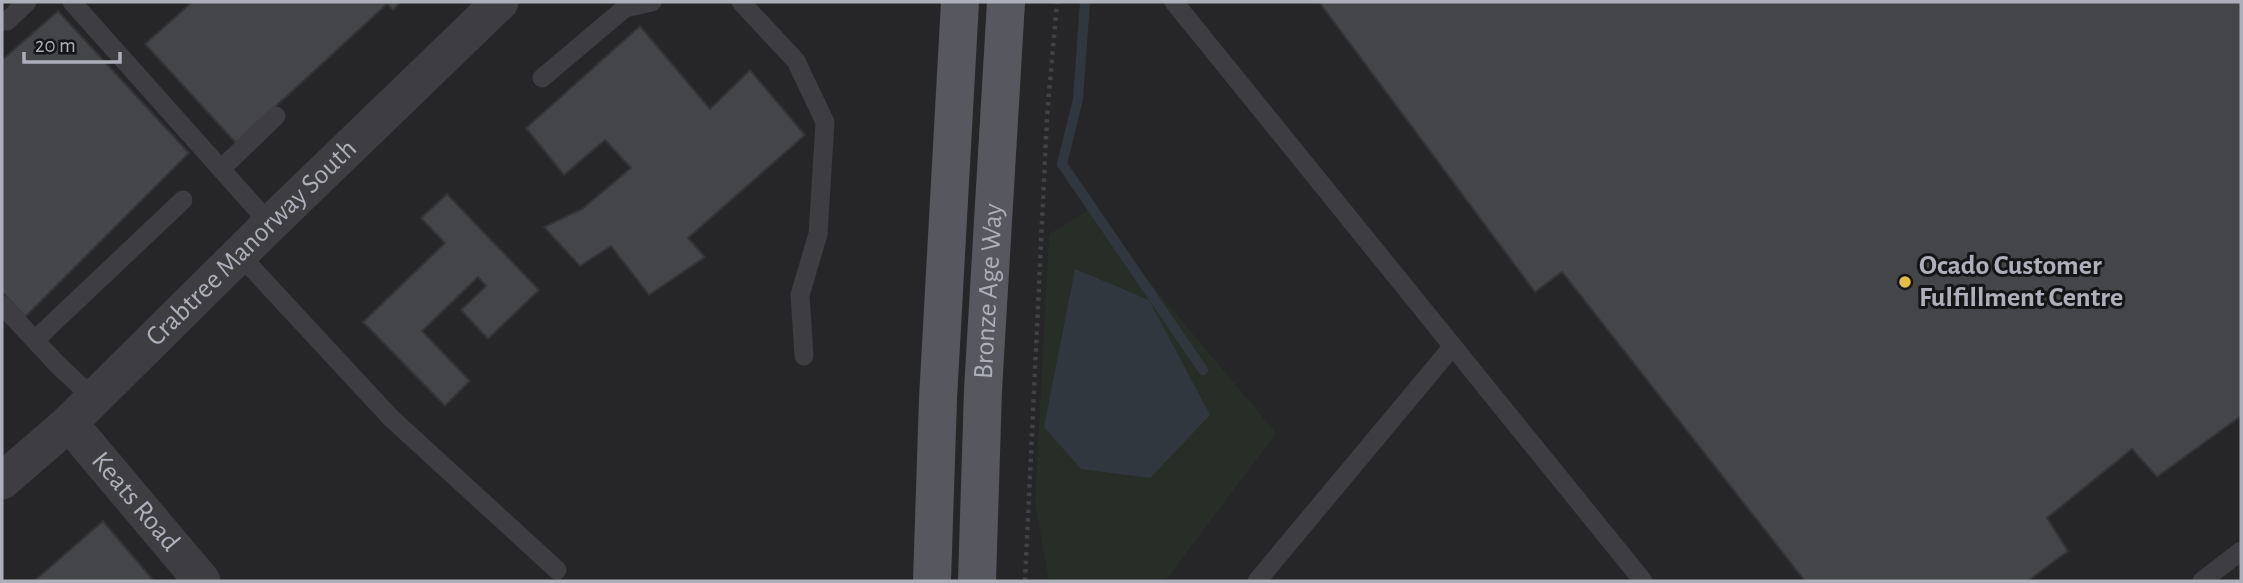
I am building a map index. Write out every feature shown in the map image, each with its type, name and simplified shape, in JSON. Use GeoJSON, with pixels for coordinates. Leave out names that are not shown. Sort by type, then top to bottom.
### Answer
{"type":"FeatureCollection","features":[{"type":"Feature","properties":{"kind":"main road","name":"Bronze Age Way"},"geometry":{"type":"LineString","coordinates":[[932,581],[938,398],[960,2]]}},
{"type":"Feature","properties":{"kind":"main road","name":"Bronze Age Way"},"geometry":{"type":"LineString","coordinates":[[976,581],[984,376],[1006,2]]}},
{"type":"Feature","properties":{"kind":"street","name":"Crabtree Manorway South"},"geometry":{"type":"LineString","coordinates":[[2,481],[82,411],[270,223],[500,2]]}},
{"type":"Feature","properties":{"kind":"street","name":"Keats Road"},"geometry":{"type":"LineString","coordinates":[[82,411],[202,581]]}},
{"type":"Feature","properties":{"kind":"lane"},"geometry":{"type":"LineString","coordinates":[[2,21],[7,21],[27,2]]}},
{"type":"Feature","properties":{"kind":"lane"},"geometry":{"type":"LineString","coordinates":[[72,2],[270,223]]}},
{"type":"Feature","properties":{"kind":"lane"},"geometry":{"type":"LineString","coordinates":[[542,78],[625,8],[652,2]]}},
{"type":"Feature","properties":{"kind":"lane"},"geometry":{"type":"LineString","coordinates":[[741,2],[796,61],[825,122],[818,234],[800,295],[804,356]]}},
{"type":"Feature","properties":{"kind":"lane"},"geometry":{"type":"LineString","coordinates":[[1174,2],[1643,581]]}},
{"type":"Feature","properties":{"kind":"lane"},"geometry":{"type":"LineString","coordinates":[[221,169],[276,116]]}},
{"type":"Feature","properties":{"kind":"lane"},"geometry":{"type":"LineString","coordinates":[[35,340],[183,200]]}},
{"type":"Feature","properties":{"kind":"lane"},"geometry":{"type":"LineString","coordinates":[[239,254],[391,418],[557,570]]}},
{"type":"Feature","properties":{"kind":"lane"},"geometry":{"type":"LineString","coordinates":[[2,305],[35,340],[82,411]]}},
{"type":"Feature","properties":{"kind":"lane"},"geometry":{"type":"LineString","coordinates":[[1257,581],[1453,346]]}},
{"type":"Feature","properties":{"kind":"lane"},"geometry":{"type":"LineString","coordinates":[[2202,581],[2241,551]]}},
{"type":"Feature","properties":{"kind":"path"},"geometry":{"type":"LineString","coordinates":[[1025,581],[1047,117],[1057,2]]}},
{"type":"Feature","properties":{"kind":"shaded area"},"geometry":{"type":"Polygon","coordinates":[[[2,2],[2241,2],[2241,581],[2,581],[2,2]]]}},
{"type":"Feature","properties":{"kind":"shaded area"},"geometry":{"type":"Polygon","coordinates":[[[1089,210],[1276,433],[1165,581],[1049,581],[1035,503],[1049,234],[1089,210]]]}},
{"type":"Feature","properties":{"kind":"shaded area"},"geometry":{"type":"Polygon","coordinates":[[[1075,269],[1149,300],[1210,415],[1150,478],[1081,469],[1044,427],[1075,269]]]}},
{"type":"Feature","properties":{"kind":"building"},"geometry":{"type":"Polygon","coordinates":[[[192,2],[401,2],[393,10],[387,4],[236,143],[145,44],[192,2]]]}},
{"type":"Feature","properties":{"kind":"building","name":"Ocado Customer Fulfillment Centre"},"geometry":{"type":"Polygon","coordinates":[[[1319,2],[2241,2],[2241,416],[2157,477],[2132,449],[2047,518],[2068,551],[2028,581],[1805,581],[1562,272],[1535,292],[1319,2]]]}},
{"type":"Feature","properties":{"kind":"building"},"geometry":{"type":"Polygon","coordinates":[[[58,11],[189,153],[25,317],[2,292],[2,60],[58,11]]]}},
{"type":"Feature","properties":{"kind":"building"},"geometry":{"type":"Polygon","coordinates":[[[640,26],[710,109],[750,70],[805,135],[688,238],[705,257],[649,295],[611,246],[580,266],[544,227],[582,209],[631,168],[605,140],[564,175],[526,128],[640,26]]]}},
{"type":"Feature","properties":{"kind":"building"},"geometry":{"type":"Polygon","coordinates":[[[447,194],[539,290],[488,339],[461,310],[486,286],[478,277],[422,331],[470,381],[445,406],[363,322],[445,243],[421,218],[447,194]]]}},
{"type":"Feature","properties":{"kind":"building"},"geometry":{"type":"Polygon","coordinates":[[[103,521],[154,581],[34,581],[103,521]]]}},
{"type":"Feature","properties":{"kind":"waterway"},"geometry":{"type":"LineString","coordinates":[[1085,2],[1078,99],[1062,164],[1203,370]]}},
{"type":"Feature","properties":{"kind":"place","name":"Ocado Customer Fulfillment Centre"},"geometry":{"type":"Point","coordinates":[1905,282]}}]}
